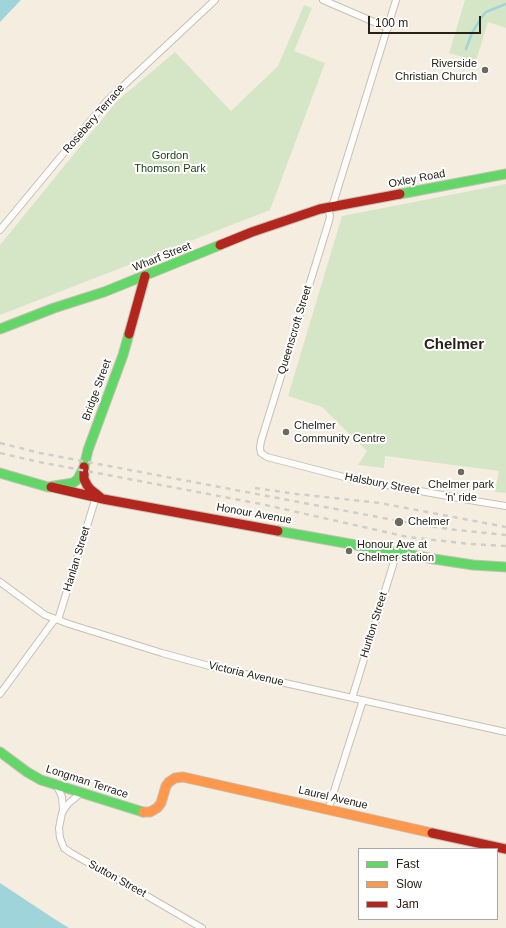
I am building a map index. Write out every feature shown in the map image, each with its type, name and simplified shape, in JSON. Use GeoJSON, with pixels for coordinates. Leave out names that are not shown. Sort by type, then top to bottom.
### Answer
{"type":"FeatureCollection","features":[{"type":"Feature","properties":{"kind":"main road","name":"Oxley Road"},"geometry":{"type":"LineString","coordinates":[[330,208],[506,174]]}},
{"type":"Feature","properties":{"kind":"main road","name":"Wharf Street"},"geometry":{"type":"LineString","coordinates":[[0,329],[54,308],[104,292],[190,259],[259,230],[305,214],[330,208]]}},
{"type":"Feature","properties":{"kind":"main road","name":"Bridge Street"},"geometry":{"type":"LineString","coordinates":[[48,486],[67,485],[73,483],[78,479],[84,467],[88,450],[125,349],[145,276]]}},
{"type":"Feature","properties":{"kind":"main road"},"geometry":{"type":"LineString","coordinates":[[84,467],[87,485],[100,498]]}},
{"type":"Feature","properties":{"kind":"main road","name":"Honour Avenue"},"geometry":{"type":"LineString","coordinates":[[0,473],[100,498],[473,565],[506,567]]}},
{"type":"Feature","properties":{"kind":"main road","name":"Longman Terrace"},"geometry":{"type":"LineString","coordinates":[[0,752],[34,777],[134,811],[146,813],[154,811],[161,803],[163,794]]}},
{"type":"Feature","properties":{"kind":"main road","name":"Laurel Avenue"},"geometry":{"type":"LineString","coordinates":[[163,794],[166,786],[171,780],[176,777],[183,777],[506,849]]}},
{"type":"Feature","properties":{"kind":"street","name":"Rosebery Terrace"},"geometry":{"type":"LineString","coordinates":[[0,230],[106,102],[215,0]]}},
{"type":"Feature","properties":{"kind":"street"},"geometry":{"type":"LineString","coordinates":[[322,0],[388,28]]}},
{"type":"Feature","properties":{"kind":"street","name":"Queenscroft Street"},"geometry":{"type":"LineString","coordinates":[[261,453],[261,440],[329,221],[330,208],[396,0]]}},
{"type":"Feature","properties":{"kind":"street","name":"Halsbury Street"},"geometry":{"type":"LineString","coordinates":[[261,453],[267,457],[348,478],[506,506]]}},
{"type":"Feature","properties":{"kind":"street","name":"Hanlan Street"},"geometry":{"type":"LineString","coordinates":[[0,694],[57,620],[100,498]]}},
{"type":"Feature","properties":{"kind":"street","name":"Hurlton Street"},"geometry":{"type":"LineString","coordinates":[[352,698],[397,552]]}},
{"type":"Feature","properties":{"kind":"street","name":"Victoria Avenue"},"geometry":{"type":"LineString","coordinates":[[0,582],[42,613],[57,620],[188,661],[506,732]]}},
{"type":"Feature","properties":{"kind":"street"},"geometry":{"type":"LineString","coordinates":[[328,810],[363,700]]}},
{"type":"Feature","properties":{"kind":"street","name":"Sutton Street"},"geometry":{"type":"LineString","coordinates":[[57,786],[63,800],[59,831],[65,849],[202,928]]}},
{"type":"Feature","properties":{"kind":"street"},"geometry":{"type":"LineString","coordinates":[[62,813],[68,803],[81,793]]}},
{"type":"Feature","properties":{"kind":"green space"},"geometry":{"type":"Polygon","coordinates":[[[465,0],[506,0],[506,28],[488,22],[476,61],[449,53],[465,0]]]}},
{"type":"Feature","properties":{"kind":"green space","name":"Gordon Thomson Park"},"geometry":{"type":"Polygon","coordinates":[[[304,5],[312,8],[294,51],[325,63],[270,210],[0,315],[0,245],[117,101],[175,52],[231,111],[278,66],[304,5]]]}},
{"type":"Feature","properties":{"kind":"green space"},"geometry":{"type":"Polygon","coordinates":[[[506,184],[506,493],[495,492],[499,471],[385,456],[384,468],[358,465],[367,451],[322,407],[288,396],[342,216],[506,184]]]}},
{"type":"Feature","properties":{"kind":"water"},"geometry":{"type":"Polygon","coordinates":[[[0,0],[21,0],[0,22],[0,0]]]}},
{"type":"Feature","properties":{"kind":"water"},"geometry":{"type":"Polygon","coordinates":[[[0,883],[53,918],[69,928],[0,928],[0,883]]]}},
{"type":"Feature","properties":{"kind":"waterway"},"geometry":{"type":"LineString","coordinates":[[466,49],[472,33],[486,12],[506,4]]}},
{"type":"Feature","properties":{"kind":"railway"},"geometry":{"type":"LineString","coordinates":[[0,443],[40,453],[399,521],[448,529],[506,535]]}},
{"type":"Feature","properties":{"kind":"railway"},"geometry":{"type":"LineString","coordinates":[[0,453],[39,462],[261,504],[408,537],[470,544],[506,546]]}},
{"type":"Feature","properties":{"kind":"railway"},"geometry":{"type":"LineString","coordinates":[[255,488],[380,503],[506,527]]}},
{"type":"Feature","properties":{"kind":"traffic: fast"},"geometry":{"type":"LineString","coordinates":[[400,194],[506,174]]}},
{"type":"Feature","properties":{"kind":"traffic: fast"},"geometry":{"type":"LineString","coordinates":[[0,329],[54,308],[104,292],[220,245]]}},
{"type":"Feature","properties":{"kind":"traffic: fast"},"geometry":{"type":"LineString","coordinates":[[0,473],[48,487],[73,483],[78,479],[84,467],[88,450],[123,355],[129,334]]}},
{"type":"Feature","properties":{"kind":"traffic: fast"},"geometry":{"type":"LineString","coordinates":[[278,531],[434,559],[473,565],[506,567]]}},
{"type":"Feature","properties":{"kind":"traffic: fast"},"geometry":{"type":"LineString","coordinates":[[0,752],[27,772],[41,780],[143,812]]}},
{"type":"Feature","properties":{"kind":"traffic: slow"},"geometry":{"type":"LineString","coordinates":[[143,812],[150,812],[157,808],[161,803],[166,786],[169,782],[175,778],[183,777],[432,833]]}},
{"type":"Feature","properties":{"kind":"traffic: jam"},"geometry":{"type":"LineString","coordinates":[[220,245],[252,232],[320,209],[400,194]]}},
{"type":"Feature","properties":{"kind":"traffic: jam"},"geometry":{"type":"LineString","coordinates":[[129,334],[145,276]]}},
{"type":"Feature","properties":{"kind":"traffic: jam"},"geometry":{"type":"LineString","coordinates":[[84,467],[84,479],[87,485],[100,497]]}},
{"type":"Feature","properties":{"kind":"traffic: jam"},"geometry":{"type":"LineString","coordinates":[[51,487],[103,499],[278,531]]}},
{"type":"Feature","properties":{"kind":"traffic: jam"},"geometry":{"type":"LineString","coordinates":[[432,833],[506,849]]}},
{"type":"Feature","properties":{"kind":"place","name":"Riverside Christian Church"},"geometry":{"type":"Point","coordinates":[485,70]}},
{"type":"Feature","properties":{"kind":"place","name":"Chelmer Community Centre"},"geometry":{"type":"Point","coordinates":[286,432]}},
{"type":"Feature","properties":{"kind":"place","name":"Chelmer park 'n' ride"},"geometry":{"type":"Point","coordinates":[461,472]}},
{"type":"Feature","properties":{"kind":"place","name":"Chelmer"},"geometry":{"type":"Point","coordinates":[399,522]}},
{"type":"Feature","properties":{"kind":"place","name":"Honour Ave at Chelmer station"},"geometry":{"type":"Point","coordinates":[349,551]}},
{"type":"Feature","properties":{"kind":"district","name":"Chelmer"},"geometry":{"type":"Point","coordinates":[454,345]}}]}
